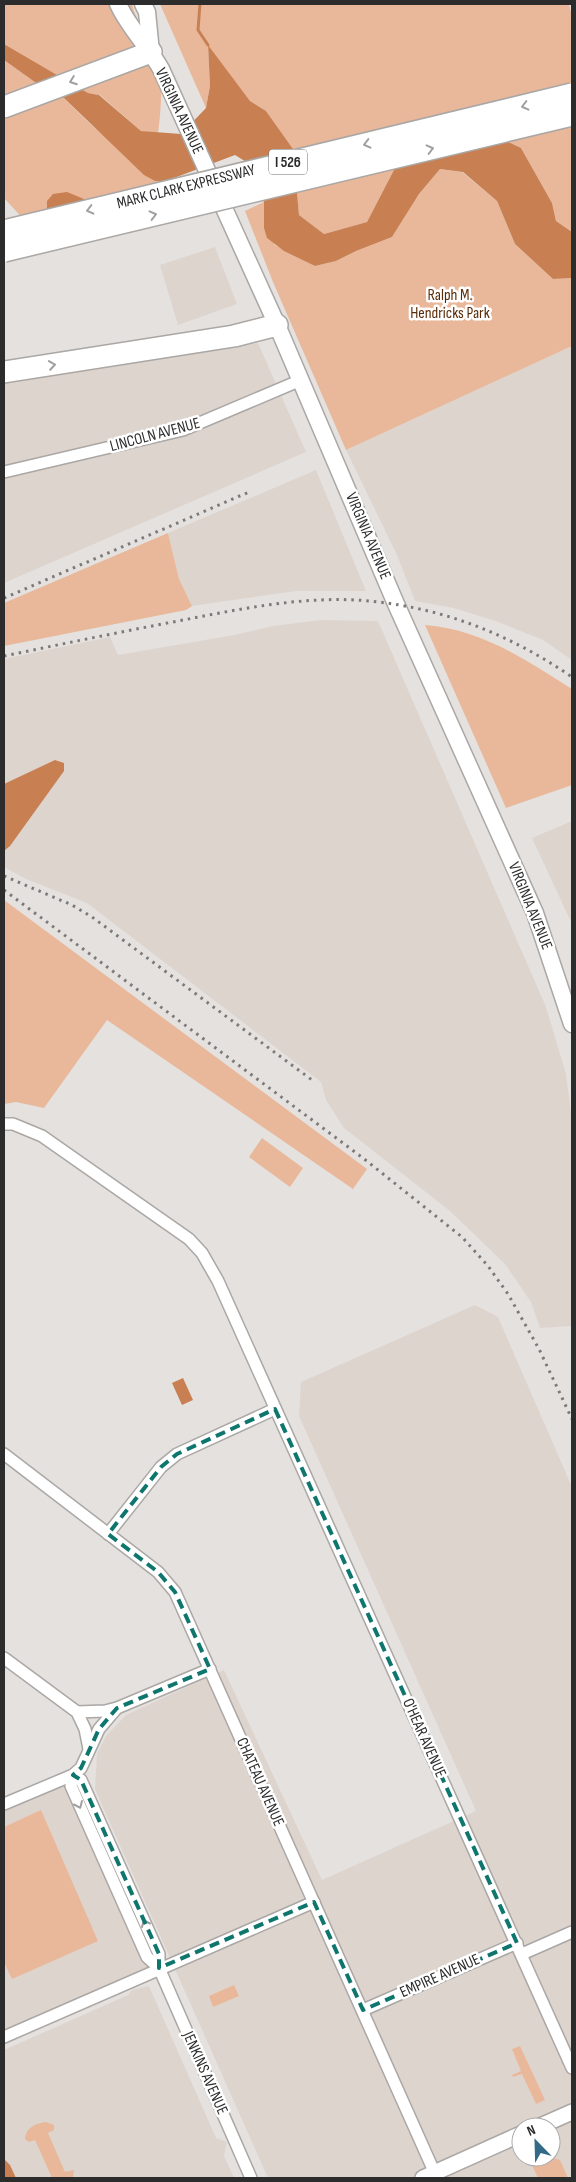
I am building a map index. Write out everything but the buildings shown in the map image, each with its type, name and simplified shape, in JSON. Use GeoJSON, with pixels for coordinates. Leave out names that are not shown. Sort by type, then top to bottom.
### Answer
{"type":"FeatureCollection","features":[{"type":"Feature","properties":{"kind":"highway"},"geometry":{"type":"LineString","coordinates":[[4,107],[119,64],[156,60]]}},
{"type":"Feature","properties":{"kind":"highway","name":"MARK CLARK EXPRESSWAY"},"geometry":{"type":"LineString","coordinates":[[4,231],[572,94]]}},
{"type":"Feature","properties":{"kind":"highway","name":"MARK CLARK EXPRESSWAY"},"geometry":{"type":"LineString","coordinates":[[4,251],[572,115]]}},
{"type":"Feature","properties":{"kind":"highway"},"geometry":{"type":"LineString","coordinates":[[4,372],[234,336],[278,325]]}},
{"type":"Feature","properties":{"kind":"main road","name":"VIRGINIA AVENUE"},"geometry":{"type":"LineString","coordinates":[[118,4],[125,20],[156,60],[278,325],[396,604],[535,913],[572,1024]]}},
{"type":"Feature","properties":{"kind":"main road","name":"VIRGINIA AVENUE"},"geometry":{"type":"LineString","coordinates":[[144,4],[156,60]]}},
{"type":"Feature","properties":{"kind":"street","name":"LINCOLN AVENUE"},"geometry":{"type":"LineString","coordinates":[[4,472],[183,430],[301,380]]}},
{"type":"Feature","properties":{"kind":"street","name":"O'HEAR AVENUE"},"geometry":{"type":"LineString","coordinates":[[4,1124],[13,1124],[42,1136],[189,1239],[202,1252],[218,1281],[572,2068]]}},
{"type":"Feature","properties":{"kind":"street"},"geometry":{"type":"LineString","coordinates":[[108,1534],[161,1467],[177,1454],[275,1409]]}},
{"type":"Feature","properties":{"kind":"street","name":"CHATEAU AVENUE"},"geometry":{"type":"LineString","coordinates":[[4,1454],[158,1572],[175,1592],[363,2010],[432,2176]]}},
{"type":"Feature","properties":{"kind":"street"},"geometry":{"type":"LineString","coordinates":[[4,1658],[77,1712],[85,1729],[89,1748]]}},
{"type":"Feature","properties":{"kind":"street"},"geometry":{"type":"LineString","coordinates":[[77,1712],[105,1711],[117,1708],[210,1668]]}},
{"type":"Feature","properties":{"kind":"street"},"geometry":{"type":"LineString","coordinates":[[4,1804],[73,1775],[81,1768],[99,1729],[117,1708]]}},
{"type":"Feature","properties":{"kind":"street","name":"JENKINS AVENUE"},"geometry":{"type":"LineString","coordinates":[[73,1775],[81,1780],[159,1954],[159,1968],[251,2178]]}},
{"type":"Feature","properties":{"kind":"street"},"geometry":{"type":"LineString","coordinates":[[4,2037],[314,1902]]}},
{"type":"Feature","properties":{"kind":"street","name":"EMPIRE AVENUE"},"geometry":{"type":"LineString","coordinates":[[363,2010],[519,1948],[572,1932]]}},
{"type":"Feature","properties":{"kind":"street"},"geometry":{"type":"LineString","coordinates":[[432,2176],[511,2139]]}},
{"type":"Feature","properties":{"kind":"highlighted area"},"geometry":{"type":"Polygon","coordinates":[[[275,1409],[517,1943],[363,2010],[314,1902],[159,1968],[159,1954],[81,1780],[73,1775],[81,1768],[99,1729],[117,1708],[210,1669],[175,1592],[158,1572],[108,1534],[161,1467],[177,1454],[275,1409]]]}},
{"type":"Feature","properties":{"kind":"shaded area"},"geometry":{"type":"Polygon","coordinates":[[[4,44],[88,93],[99,95],[141,131],[181,134],[206,108],[210,86],[208,45],[250,101],[266,111],[293,149],[299,215],[324,234],[367,222],[396,166],[491,134],[521,148],[552,203],[556,221],[572,232],[572,278],[553,279],[515,244],[497,201],[463,172],[440,169],[419,194],[392,237],[336,261],[315,266],[284,251],[267,238],[264,228],[264,202],[248,163],[235,155],[166,181],[155,181],[144,175],[64,98],[39,85],[4,60],[4,44]]]}},
{"type":"Feature","properties":{"kind":"shaded area"},"geometry":{"type":"Polygon","coordinates":[[[67,192],[101,206],[47,213],[47,201],[53,194],[67,192]]]}},
{"type":"Feature","properties":{"kind":"shaded area"},"geometry":{"type":"Polygon","coordinates":[[[215,247],[237,304],[178,325],[160,265],[215,247]]]}},
{"type":"Feature","properties":{"kind":"shaded area"},"geometry":{"type":"Polygon","coordinates":[[[258,343],[306,452],[4,583],[4,382],[258,343]]]}},
{"type":"Feature","properties":{"kind":"shaded area"},"geometry":{"type":"Polygon","coordinates":[[[572,346],[572,660],[543,640],[498,622],[454,608],[415,601],[397,555],[346,450],[572,346]]]}},
{"type":"Feature","properties":{"kind":"shaded area"},"geometry":{"type":"Polygon","coordinates":[[[316,470],[366,591],[296,591],[192,606],[179,579],[168,533],[316,470]]]}},
{"type":"Feature","properties":{"kind":"shaded area"},"geometry":{"type":"Polygon","coordinates":[[[320,620],[378,621],[546,1007],[566,1074],[572,1121],[572,1326],[540,1328],[531,1302],[505,1264],[450,1211],[344,1128],[326,1100],[321,1082],[87,903],[26,879],[4,867],[4,659],[110,637],[118,655],[234,635],[273,626],[320,620]]]}},
{"type":"Feature","properties":{"kind":"shaded area"},"geometry":{"type":"Polygon","coordinates":[[[55,760],[64,763],[64,771],[10,846],[4,851],[4,784],[55,760]]]}},
{"type":"Feature","properties":{"kind":"shaded area"},"geometry":{"type":"Polygon","coordinates":[[[572,821],[572,924],[532,838],[572,821]]]}},
{"type":"Feature","properties":{"kind":"shaded area"},"geometry":{"type":"Polygon","coordinates":[[[475,1305],[498,1317],[572,1487],[572,2178],[268,2178],[95,1789],[97,1754],[106,1736],[126,1715],[224,1670],[322,1880],[476,1811],[299,1416],[301,1382],[475,1305]]]}},
{"type":"Feature","properties":{"kind":"shaded area"},"geometry":{"type":"Polygon","coordinates":[[[183,1378],[193,1400],[182,1405],[172,1383],[183,1378]]]}},
{"type":"Feature","properties":{"kind":"shaded area"},"geometry":{"type":"Polygon","coordinates":[[[73,1775],[71,1786],[147,1957],[159,1968],[4,2037],[4,1804],[73,1775]]]}},
{"type":"Feature","properties":{"kind":"shaded area"},"geometry":{"type":"Polygon","coordinates":[[[149,1986],[216,2138],[227,2142],[224,2156],[234,2178],[4,2178],[4,2050],[128,1995],[132,1990],[149,1986]]]}},
{"type":"Feature","properties":{"kind":"shaded area"},"geometry":{"type":"Polygon","coordinates":[[[4,2159],[10,2165],[16,2178],[4,2178],[4,2159]]]}},
{"type":"Feature","properties":{"kind":"green space"},"geometry":{"type":"Polygon","coordinates":[[[4,4],[132,4],[136,18],[159,64],[161,94],[158,133],[141,131],[100,95],[88,93],[4,44],[4,4]]]}},
{"type":"Feature","properties":{"kind":"green space"},"geometry":{"type":"Polygon","coordinates":[[[160,4],[569,4],[572,16],[572,232],[556,221],[552,203],[521,148],[396,166],[367,222],[324,234],[299,215],[293,149],[266,111],[250,101],[208,46],[210,86],[206,108],[160,4]]]}},
{"type":"Feature","properties":{"kind":"green space"},"geometry":{"type":"Polygon","coordinates":[[[4,60],[39,85],[64,98],[155,181],[166,181],[28,224],[4,198],[4,60]]]}},
{"type":"Feature","properties":{"kind":"green space","name":"Ralph M. Hendricks Park"},"geometry":{"type":"Polygon","coordinates":[[[440,169],[462,172],[497,201],[515,244],[553,279],[572,278],[572,346],[346,450],[273,282],[245,211],[264,202],[264,215],[275,245],[315,266],[336,261],[392,237],[419,194],[440,169]]]}},
{"type":"Feature","properties":{"kind":"green space"},"geometry":{"type":"Polygon","coordinates":[[[168,533],[179,579],[192,606],[186,610],[4,646],[4,603],[168,533]]]}},
{"type":"Feature","properties":{"kind":"green space"},"geometry":{"type":"Polygon","coordinates":[[[425,625],[446,628],[484,639],[538,667],[572,689],[572,785],[506,808],[425,625]]]}},
{"type":"Feature","properties":{"kind":"green space"},"geometry":{"type":"Polygon","coordinates":[[[4,900],[367,1169],[353,1189],[107,1020],[44,1108],[16,1102],[4,1104],[4,900]]]}},
{"type":"Feature","properties":{"kind":"green space"},"geometry":{"type":"Polygon","coordinates":[[[262,1138],[303,1168],[290,1187],[249,1157],[262,1138]]]}},
{"type":"Feature","properties":{"kind":"green space"},"geometry":{"type":"Polygon","coordinates":[[[41,1810],[98,1941],[12,1979],[4,1962],[4,1827],[41,1810]]]}},
{"type":"Feature","properties":{"kind":"green space"},"geometry":{"type":"Polygon","coordinates":[[[234,1985],[239,1996],[213,2007],[209,1996],[234,1985]]]}},
{"type":"Feature","properties":{"kind":"green space"},"geometry":{"type":"Polygon","coordinates":[[[520,2046],[545,2100],[536,2104],[522,2074],[513,2077],[512,2075],[521,2071],[512,2049],[520,2046]]]}},
{"type":"Feature","properties":{"kind":"green space"},"geometry":{"type":"Polygon","coordinates":[[[46,2122],[54,2125],[54,2130],[48,2133],[65,2172],[74,2170],[73,2178],[52,2178],[35,2140],[29,2142],[25,2139],[29,2129],[46,2122]]]}},
{"type":"Feature","properties":{"kind":"green space"},"geometry":{"type":"Polygon","coordinates":[[[561,2162],[568,2178],[538,2178],[533,2167],[561,2167],[561,2162]]]}},
{"type":"Feature","properties":{"kind":"waterway"},"geometry":{"type":"LineString","coordinates":[[200,4],[198,30],[208,45]]}},
{"type":"Feature","properties":{"kind":"railway"},"geometry":{"type":"LineString","coordinates":[[4,598],[249,492]]}},
{"type":"Feature","properties":{"kind":"railway"},"geometry":{"type":"LineString","coordinates":[[4,656],[134,629],[273,604],[345,600],[397,605],[450,617],[501,636],[525,648],[572,677]]}},
{"type":"Feature","properties":{"kind":"railway"},"geometry":{"type":"LineString","coordinates":[[4,876],[72,905],[92,917],[312,1080]]}},
{"type":"Feature","properties":{"kind":"railway"},"geometry":{"type":"LineString","coordinates":[[4,890],[363,1158],[462,1237],[488,1266],[508,1294],[539,1349],[572,1419]]}}]}
